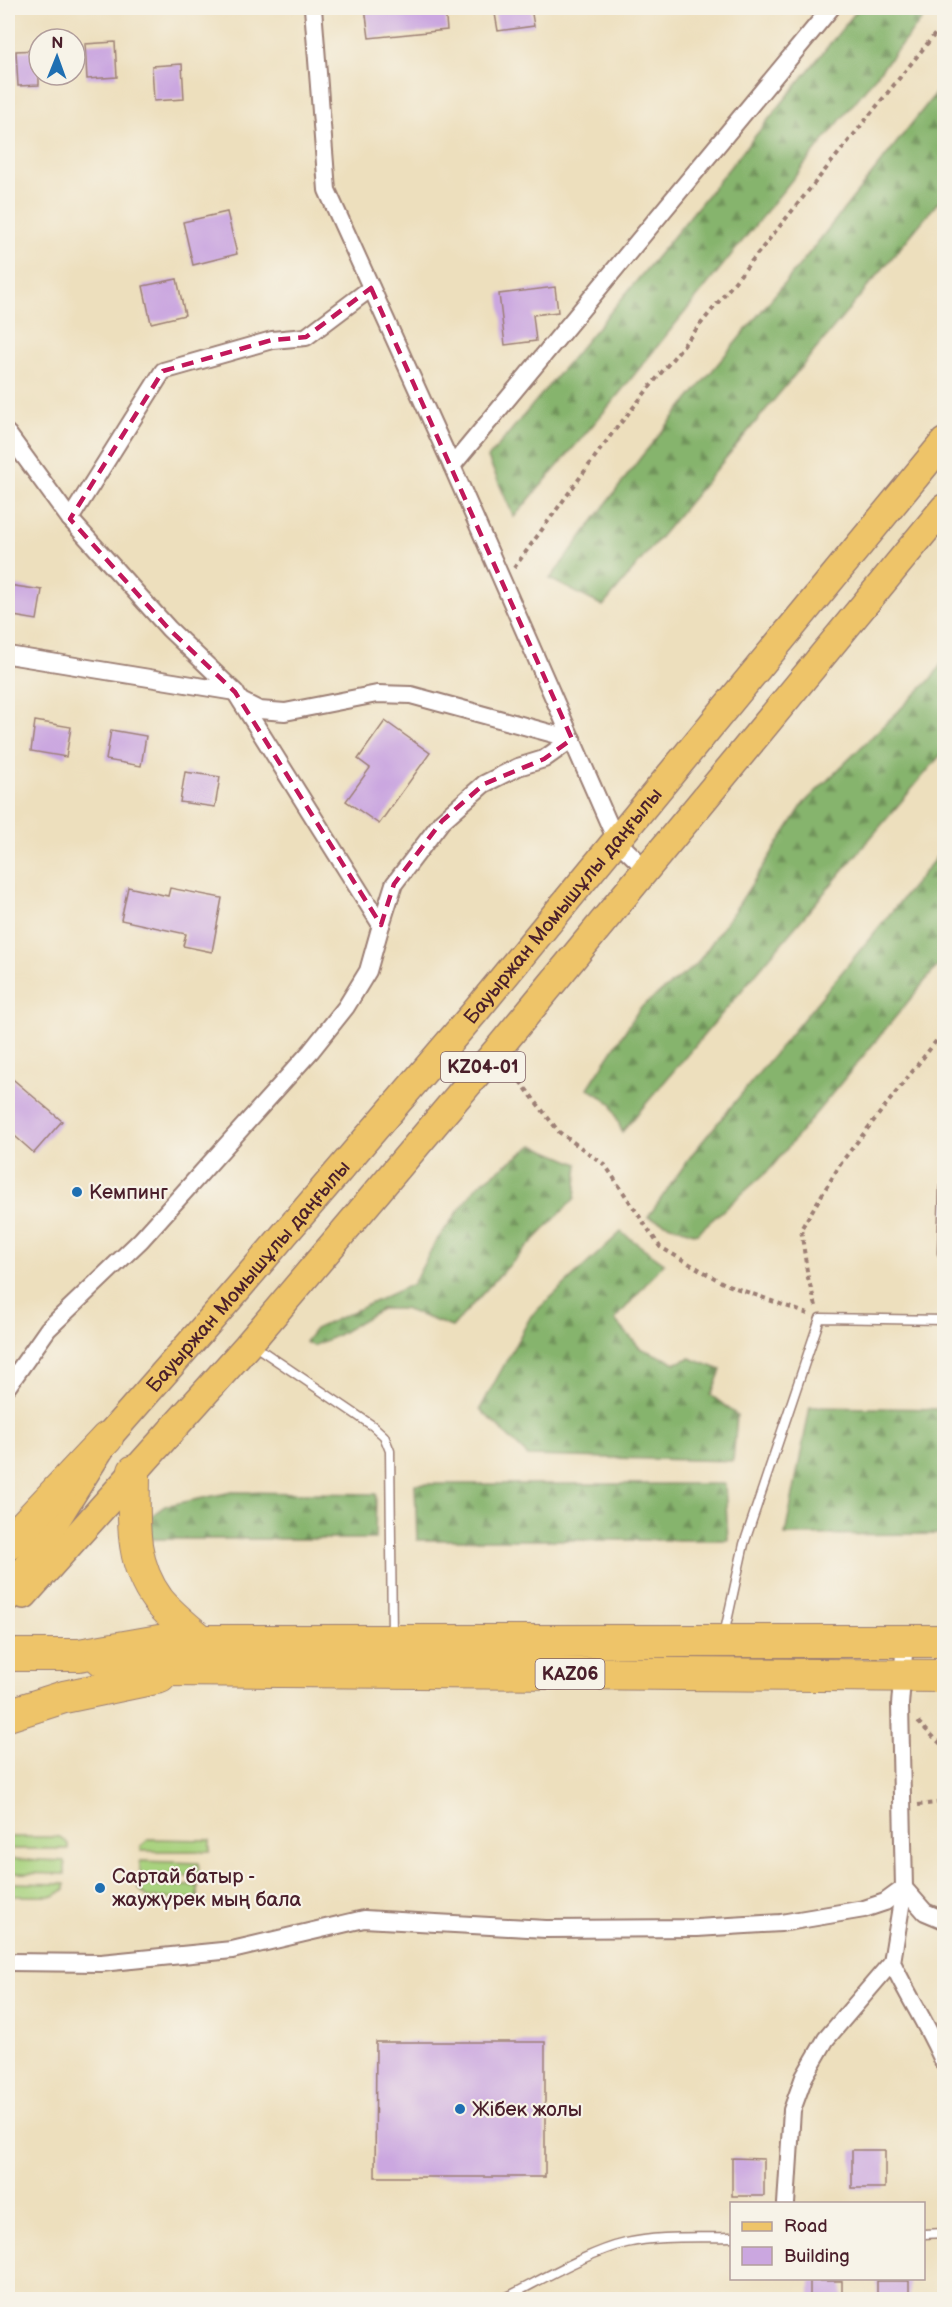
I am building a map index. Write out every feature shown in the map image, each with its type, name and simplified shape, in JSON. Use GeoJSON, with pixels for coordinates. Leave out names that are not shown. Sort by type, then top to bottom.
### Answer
{"type":"FeatureCollection","features":[{"type":"Feature","properties":{"kind":"highway","name":"KZ04-01"},"geometry":{"type":"LineString","coordinates":[[8,1543],[107,1438]]}},
{"type":"Feature","properties":{"kind":"highway"},"geometry":{"type":"LineString","coordinates":[[8,1715],[199,1656],[146,1580],[138,1560],[134,1539],[134,1471]]}},
{"type":"Feature","properties":{"kind":"highway","name":"KАZ06"},"geometry":{"type":"LineString","coordinates":[[8,1655],[80,1655],[159,1670],[199,1656],[392,1642],[945,1641]]}},
{"type":"Feature","properties":{"kind":"highway","name":"KАZ06"},"geometry":{"type":"LineString","coordinates":[[199,1656],[901,1691],[945,1676]]}},
{"type":"Feature","properties":{"kind":"main road","name":"Бауыржан Момышұлы даңғылы"},"geometry":{"type":"LineString","coordinates":[[8,1597],[107,1438],[460,1030],[945,442]]}},
{"type":"Feature","properties":{"kind":"main road","name":"Бауыржан Момышұлы даңғылы"},"geometry":{"type":"LineString","coordinates":[[8,1614],[250,1342],[498,1049],[945,508]]}},
{"type":"Feature","properties":{"kind":"street"},"geometry":{"type":"LineString","coordinates":[[313,8],[327,190],[452,466],[616,840],[646,869]]}},
{"type":"Feature","properties":{"kind":"street"},"geometry":{"type":"LineString","coordinates":[[452,466],[831,8]]}},
{"type":"Feature","properties":{"kind":"street"},"geometry":{"type":"LineString","coordinates":[[70,519],[163,370],[272,340],[306,337],[371,288]]}},
{"type":"Feature","properties":{"kind":"street"},"geometry":{"type":"LineString","coordinates":[[8,434],[70,519],[169,629],[238,697],[259,710],[285,712],[377,694],[411,695],[572,739]]}},
{"type":"Feature","properties":{"kind":"street"},"geometry":{"type":"LineString","coordinates":[[8,655],[238,697],[381,925]]}},
{"type":"Feature","properties":{"kind":"street"},"geometry":{"type":"LineString","coordinates":[[8,1386],[48,1329],[141,1240],[311,1051],[346,1007],[368,971],[394,884],[442,821],[484,784],[518,767],[544,759],[572,739]]}},
{"type":"Feature","properties":{"kind":"street"},"geometry":{"type":"LineString","coordinates":[[786,2202],[792,2110],[804,2077],[826,2039],[892,1962],[904,1888],[901,1691],[905,1641]]}},
{"type":"Feature","properties":{"kind":"street"},"geometry":{"type":"LineString","coordinates":[[904,1888],[925,1912],[945,1920]]}},
{"type":"Feature","properties":{"kind":"street"},"geometry":{"type":"LineString","coordinates":[[8,1962],[101,1963],[232,1950],[364,1919],[546,1929],[697,1928],[781,1923],[864,1909],[885,1902],[904,1888]]}},
{"type":"Feature","properties":{"kind":"street"},"geometry":{"type":"LineString","coordinates":[[892,1962],[902,1984],[932,2033],[945,2063]]}},
{"type":"Feature","properties":{"kind":"lane"},"geometry":{"type":"LineString","coordinates":[[945,1188],[942,1252],[945,1253]]}},
{"type":"Feature","properties":{"kind":"lane"},"geometry":{"type":"LineString","coordinates":[[723,1642],[744,1544],[820,1318],[945,1320]]}},
{"type":"Feature","properties":{"kind":"lane"},"geometry":{"type":"LineString","coordinates":[[250,1342],[373,1426],[384,1436],[390,1451],[392,1642]]}},
{"type":"Feature","properties":{"kind":"lane"},"geometry":{"type":"LineString","coordinates":[[925,2234],[945,2233]]}},
{"type":"Feature","properties":{"kind":"lane"},"geometry":{"type":"LineString","coordinates":[[501,2300],[597,2253],[625,2243],[654,2239],[730,2237]]}},
{"type":"Feature","properties":{"kind":"path"},"geometry":{"type":"LineString","coordinates":[[503,583],[611,435],[945,23]]}},
{"type":"Feature","properties":{"kind":"path"},"geometry":{"type":"LineString","coordinates":[[820,1318],[808,1278],[801,1229],[843,1160],[945,1031]]}},
{"type":"Feature","properties":{"kind":"path"},"geometry":{"type":"LineString","coordinates":[[498,1049],[519,1082],[559,1132],[605,1165],[660,1247],[725,1284],[820,1318]]}},
{"type":"Feature","properties":{"kind":"path"},"geometry":{"type":"LineString","coordinates":[[901,1691],[945,1747]]}},
{"type":"Feature","properties":{"kind":"path"},"geometry":{"type":"LineString","coordinates":[[903,1806],[945,1802]]}},
{"type":"Feature","properties":{"kind":"highlighted area"},"geometry":{"type":"Polygon","coordinates":[[[371,288],[572,739],[544,759],[484,784],[442,821],[394,884],[381,925],[235,692],[169,629],[70,519],[163,371],[272,340],[306,337],[371,288]]]}},
{"type":"Feature","properties":{"kind":"green space"},"geometry":{"type":"Polygon","coordinates":[[[859,8],[931,8],[609,406],[514,517],[488,458],[670,241],[859,8]]]}},
{"type":"Feature","properties":{"kind":"green space"},"geometry":{"type":"Polygon","coordinates":[[[944,83],[944,195],[603,606],[550,579],[641,457],[802,262],[944,83]]]}},
{"type":"Feature","properties":{"kind":"green space"},"geometry":{"type":"Polygon","coordinates":[[[944,660],[944,751],[622,1132],[611,1103],[588,1088],[640,1008],[696,965],[739,904],[804,803],[932,678],[944,660]]]}},
{"type":"Feature","properties":{"kind":"green space"},"geometry":{"type":"Polygon","coordinates":[[[944,848],[944,958],[770,1169],[696,1234],[648,1217],[693,1153],[944,848]]]}},
{"type":"Feature","properties":{"kind":"green space"},"geometry":{"type":"Polygon","coordinates":[[[533,1145],[578,1164],[575,1198],[452,1327],[404,1309],[381,1309],[336,1336],[313,1346],[305,1342],[315,1329],[413,1284],[435,1243],[477,1186],[533,1145]]]}},
{"type":"Feature","properties":{"kind":"green space"},"geometry":{"type":"Polygon","coordinates":[[[621,1232],[664,1263],[615,1320],[640,1348],[676,1363],[690,1358],[721,1370],[711,1395],[737,1415],[733,1461],[528,1456],[480,1409],[531,1316],[621,1232]]]}},
{"type":"Feature","properties":{"kind":"green space"},"geometry":{"type":"Polygon","coordinates":[[[810,1407],[944,1409],[944,1534],[785,1535],[810,1407]]]}},
{"type":"Feature","properties":{"kind":"green space"},"geometry":{"type":"Polygon","coordinates":[[[415,1484],[725,1484],[728,1540],[417,1540],[415,1484]]]}},
{"type":"Feature","properties":{"kind":"green space"},"geometry":{"type":"Polygon","coordinates":[[[232,1492],[376,1494],[375,1539],[148,1539],[137,1526],[165,1506],[232,1492]]]}},
{"type":"Feature","properties":{"kind":"green space"},"geometry":{"type":"Polygon","coordinates":[[[8,1837],[60,1837],[68,1844],[68,1849],[8,1849],[8,1837]]]}},
{"type":"Feature","properties":{"kind":"green space"},"geometry":{"type":"Polygon","coordinates":[[[149,1839],[210,1840],[210,1851],[141,1851],[141,1846],[149,1839]]]}},
{"type":"Feature","properties":{"kind":"green space"},"geometry":{"type":"Polygon","coordinates":[[[8,1859],[65,1861],[65,1874],[8,1873],[8,1859]]]}},
{"type":"Feature","properties":{"kind":"green space"},"geometry":{"type":"Polygon","coordinates":[[[140,1861],[199,1863],[198,1876],[140,1875],[140,1861]]]}},
{"type":"Feature","properties":{"kind":"green space"},"geometry":{"type":"Polygon","coordinates":[[[8,1883],[65,1884],[65,1889],[54,1896],[8,1896],[8,1883]]]}},
{"type":"Feature","properties":{"kind":"green space"},"geometry":{"type":"Polygon","coordinates":[[[138,1885],[198,1886],[198,1899],[148,1898],[138,1889],[138,1885]]]}},
{"type":"Feature","properties":{"kind":"building"},"geometry":{"type":"Polygon","coordinates":[[[365,8],[445,8],[447,30],[369,38],[365,8]]]}},
{"type":"Feature","properties":{"kind":"building"},"geometry":{"type":"Polygon","coordinates":[[[494,8],[531,8],[534,26],[498,31],[494,8]]]}},
{"type":"Feature","properties":{"kind":"building"},"geometry":{"type":"Polygon","coordinates":[[[115,42],[117,77],[87,79],[87,44],[115,42]]]}},
{"type":"Feature","properties":{"kind":"building"},"geometry":{"type":"Polygon","coordinates":[[[16,51],[27,51],[27,86],[18,86],[16,51]]]}},
{"type":"Feature","properties":{"kind":"building"},"geometry":{"type":"Polygon","coordinates":[[[182,64],[184,99],[154,101],[152,66],[182,64]]]}},
{"type":"Feature","properties":{"kind":"building"},"geometry":{"type":"Polygon","coordinates":[[[227,212],[237,254],[193,265],[183,222],[227,212]]]}},
{"type":"Feature","properties":{"kind":"building"},"geometry":{"type":"Polygon","coordinates":[[[177,279],[185,315],[151,323],[143,286],[177,279]]]}},
{"type":"Feature","properties":{"kind":"building"},"geometry":{"type":"Polygon","coordinates":[[[555,287],[558,312],[533,315],[536,341],[505,345],[499,294],[555,287]]]}},
{"type":"Feature","properties":{"kind":"building"},"geometry":{"type":"Polygon","coordinates":[[[8,585],[42,590],[37,620],[8,615],[8,585]]]}},
{"type":"Feature","properties":{"kind":"building"},"geometry":{"type":"Polygon","coordinates":[[[35,721],[71,727],[66,757],[31,751],[35,721]]]}},
{"type":"Feature","properties":{"kind":"building"},"geometry":{"type":"Polygon","coordinates":[[[385,721],[430,753],[379,824],[346,801],[370,768],[358,759],[385,721]]]}},
{"type":"Feature","properties":{"kind":"building"},"geometry":{"type":"Polygon","coordinates":[[[111,730],[146,736],[141,766],[106,760],[111,730]]]}},
{"type":"Feature","properties":{"kind":"building"},"geometry":{"type":"Polygon","coordinates":[[[185,772],[220,777],[215,807],[180,802],[185,772]]]}},
{"type":"Feature","properties":{"kind":"building"},"geometry":{"type":"Polygon","coordinates":[[[128,887],[168,896],[170,888],[222,898],[212,952],[183,946],[186,934],[121,920],[128,887]]]}},
{"type":"Feature","properties":{"kind":"building"},"geometry":{"type":"Polygon","coordinates":[[[8,1075],[62,1121],[34,1153],[8,1130],[8,1075]]]}},
{"type":"Feature","properties":{"kind":"building","name":"Жібек жолы"},"geometry":{"type":"Polygon","coordinates":[[[376,2042],[545,2042],[545,2177],[375,2177],[376,2042]]]}},
{"type":"Feature","properties":{"kind":"building"},"geometry":{"type":"Polygon","coordinates":[[[852,2150],[885,2150],[885,2188],[852,2188],[852,2150]]]}},
{"type":"Feature","properties":{"kind":"building"},"geometry":{"type":"Polygon","coordinates":[[[732,2158],[764,2159],[764,2196],[732,2196],[732,2158]]]}},
{"type":"Feature","properties":{"kind":"building"},"geometry":{"type":"Polygon","coordinates":[[[810,2281],[842,2281],[842,2300],[810,2300],[810,2281]]]}},
{"type":"Feature","properties":{"kind":"building"},"geometry":{"type":"Polygon","coordinates":[[[877,2281],[909,2281],[909,2300],[877,2300],[877,2281]]]}},
{"type":"Feature","properties":{"kind":"place","name":"Кемпинг"},"geometry":{"type":"Point","coordinates":[77,1192]}},
{"type":"Feature","properties":{"kind":"place","name":"Сартай батыр - жаужүрек мың бала"},"geometry":{"type":"Point","coordinates":[100,1888]}},
{"type":"Feature","properties":{"kind":"place","name":"Жібек жолы"},"geometry":{"type":"Point","coordinates":[460,2109]}}]}
